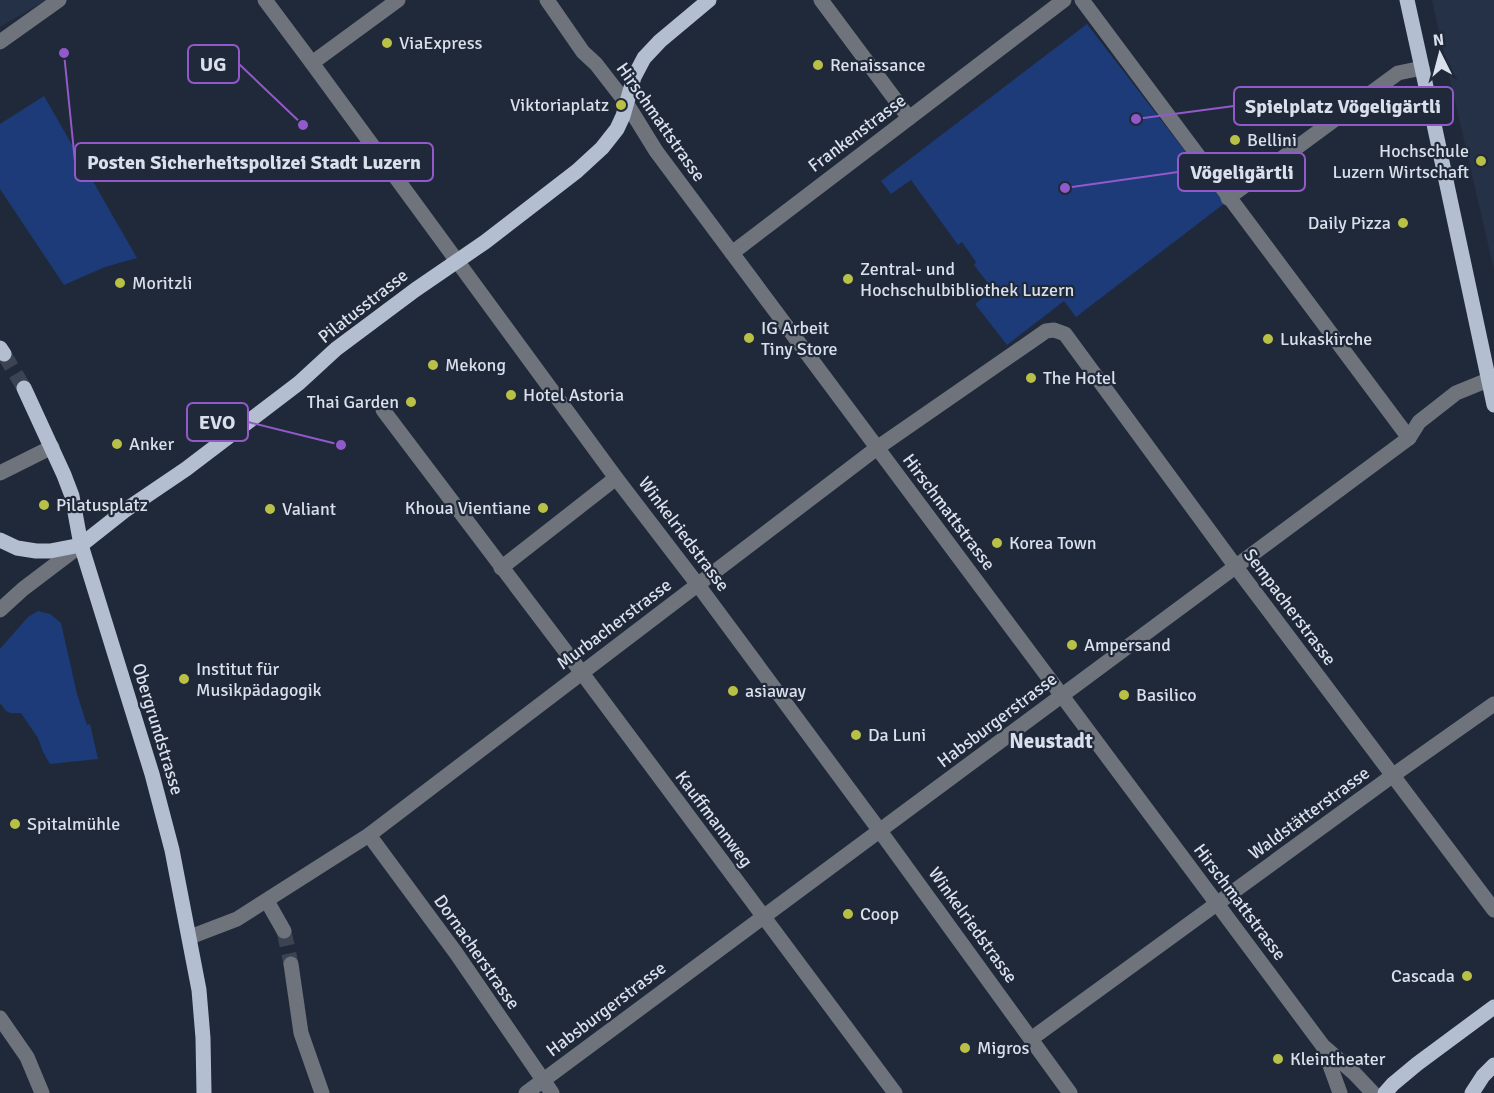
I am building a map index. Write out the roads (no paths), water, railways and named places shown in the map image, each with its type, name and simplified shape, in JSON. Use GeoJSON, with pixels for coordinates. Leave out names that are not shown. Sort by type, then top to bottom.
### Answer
{"type":"FeatureCollection","features":[{"type":"Feature","properties":{"kind":"main road","name":"Pilatusstrasse"},"geometry":{"type":"LineString","coordinates":[[81,545],[299,383],[336,349],[415,290],[485,243],[577,171],[602,148],[616,129],[627,105],[634,77],[644,58],[660,40],[709,0]]}},
{"type":"Feature","properties":{"kind":"main road"},"geometry":{"type":"LineString","coordinates":[[1407,0],[1494,405]]}},
{"type":"Feature","properties":{"kind":"main road","name":"Obergrundstrasse"},"geometry":{"type":"LineString","coordinates":[[24,388],[72,496],[81,545],[152,774],[172,850],[199,990],[204,1093]]}},
{"type":"Feature","properties":{"kind":"main road"},"geometry":{"type":"LineString","coordinates":[[0,540],[17,548],[36,551],[81,545]]}},
{"type":"Feature","properties":{"kind":"main road"},"geometry":{"type":"LineString","coordinates":[[1385,1093],[1417,1064],[1494,1007]]}},
{"type":"Feature","properties":{"kind":"main road"},"geometry":{"type":"LineString","coordinates":[[1472,1093],[1483,1076],[1494,1065]]}},
{"type":"Feature","properties":{"kind":"street"},"geometry":{"type":"LineString","coordinates":[[0,42],[59,0]]}},
{"type":"Feature","properties":{"kind":"street","name":"Winkelriedstrasse"},"geometry":{"type":"LineString","coordinates":[[265,0],[616,478],[880,831],[1070,1093]]}},
{"type":"Feature","properties":{"kind":"street"},"geometry":{"type":"LineString","coordinates":[[312,63],[398,0]]}},
{"type":"Feature","properties":{"kind":"street","name":"Hirschmattstrasse"},"geometry":{"type":"LineString","coordinates":[[547,0],[583,51],[596,64],[627,105],[656,151],[1323,1046],[1373,1093]]}},
{"type":"Feature","properties":{"kind":"street"},"geometry":{"type":"LineString","coordinates":[[821,0],[909,118]]}},
{"type":"Feature","properties":{"kind":"street","name":"Frankenstrasse"},"geometry":{"type":"LineString","coordinates":[[732,252],[1064,0]]}},
{"type":"Feature","properties":{"kind":"street"},"geometry":{"type":"LineString","coordinates":[[1082,0],[1409,438]]}},
{"type":"Feature","properties":{"kind":"street"},"geometry":{"type":"LineString","coordinates":[[1228,198],[1398,73],[1422,68]]}},
{"type":"Feature","properties":{"kind":"street","name":"Murbacherstrasse"},"geometry":{"type":"LineString","coordinates":[[190,937],[237,919],[369,835],[877,448],[1046,331],[1053,330]]}},
{"type":"Feature","properties":{"kind":"street","name":"Sempacherstrasse"},"geometry":{"type":"LineString","coordinates":[[1053,330],[1065,334],[1236,567],[1494,910]]}},
{"type":"Feature","properties":{"kind":"street","name":"Habsburgerstrasse"},"geometry":{"type":"LineString","coordinates":[[526,1093],[548,1087],[763,917],[1409,438],[1419,422],[1456,393],[1488,380]]}},
{"type":"Feature","properties":{"kind":"street","name":"Kauffmannweg"},"geometry":{"type":"LineString","coordinates":[[383,410],[895,1093]]}},
{"type":"Feature","properties":{"kind":"street"},"geometry":{"type":"LineString","coordinates":[[0,473],[52,447]]}},
{"type":"Feature","properties":{"kind":"street"},"geometry":{"type":"LineString","coordinates":[[501,568],[616,478]]}},
{"type":"Feature","properties":{"kind":"street","name":"Pilatusstrasse"},"geometry":{"type":"LineString","coordinates":[[0,610],[23,589],[81,545]]}},
{"type":"Feature","properties":{"kind":"street","name":"Waldstätterstrasse"},"geometry":{"type":"LineString","coordinates":[[1031,1039],[1494,704]]}},
{"type":"Feature","properties":{"kind":"street","name":"Dornacherstrasse"},"geometry":{"type":"LineString","coordinates":[[369,835],[456,953],[548,1087]]}},
{"type":"Feature","properties":{"kind":"street"},"geometry":{"type":"LineString","coordinates":[[267,901],[284,931]]}},
{"type":"Feature","properties":{"kind":"street"},"geometry":{"type":"LineString","coordinates":[[291,964],[301,1033],[322,1093]]}},
{"type":"Feature","properties":{"kind":"street"},"geometry":{"type":"LineString","coordinates":[[0,1018],[27,1057],[42,1093]]}},
{"type":"Feature","properties":{"kind":"street","name":"Hirschmattstrasse"},"geometry":{"type":"LineString","coordinates":[[1323,1046],[1340,1093]]}},
{"type":"Feature","properties":{"kind":"tunnel"},"geometry":{"type":"LineString","coordinates":[[4,354],[24,388]]}},
{"type":"Feature","properties":{"kind":"tunnel"},"geometry":{"type":"LineString","coordinates":[[284,931],[291,964]]}},
{"type":"Feature","properties":{"kind":"place","name":"ViaExpress"},"geometry":{"type":"Point","coordinates":[387,43]}},
{"type":"Feature","properties":{"kind":"place","name":"Posten Sicherheitspolizei Stadt Luzern"},"geometry":{"type":"Point","coordinates":[64,53]}},
{"type":"Feature","properties":{"kind":"place","name":"Renaissance"},"geometry":{"type":"Point","coordinates":[818,65]}},
{"type":"Feature","properties":{"kind":"place","name":"Viktoriaplatz"},"geometry":{"type":"Point","coordinates":[621,105]}},
{"type":"Feature","properties":{"kind":"place","name":"Spielplatz Vögeligärtli"},"geometry":{"type":"Point","coordinates":[1136,119]}},
{"type":"Feature","properties":{"kind":"place","name":"UG"},"geometry":{"type":"Point","coordinates":[303,125]}},
{"type":"Feature","properties":{"kind":"place","name":"Bellini"},"geometry":{"type":"Point","coordinates":[1235,140]}},
{"type":"Feature","properties":{"kind":"place","name":"Hochschule Luzern Wirtschaft"},"geometry":{"type":"Point","coordinates":[1481,161]}},
{"type":"Feature","properties":{"kind":"place","name":"Vögeligärtli"},"geometry":{"type":"Point","coordinates":[1065,188]}},
{"type":"Feature","properties":{"kind":"place","name":"Daily Pizza"},"geometry":{"type":"Point","coordinates":[1403,223]}},
{"type":"Feature","properties":{"kind":"place","name":"Zentral- und Hochschulbibliothek Luzern"},"geometry":{"type":"Point","coordinates":[848,279]}},
{"type":"Feature","properties":{"kind":"place","name":"Moritzli"},"geometry":{"type":"Point","coordinates":[120,283]}},
{"type":"Feature","properties":{"kind":"place","name":"IG Arbeit Tiny Store"},"geometry":{"type":"Point","coordinates":[749,338]}},
{"type":"Feature","properties":{"kind":"place","name":"Lukaskirche"},"geometry":{"type":"Point","coordinates":[1268,339]}},
{"type":"Feature","properties":{"kind":"place","name":"Mekong"},"geometry":{"type":"Point","coordinates":[433,365]}},
{"type":"Feature","properties":{"kind":"place","name":"The Hotel"},"geometry":{"type":"Point","coordinates":[1031,378]}},
{"type":"Feature","properties":{"kind":"place","name":"Hotel Astoria"},"geometry":{"type":"Point","coordinates":[511,395]}},
{"type":"Feature","properties":{"kind":"place","name":"Thai Garden"},"geometry":{"type":"Point","coordinates":[411,402]}},
{"type":"Feature","properties":{"kind":"place","name":"Anker"},"geometry":{"type":"Point","coordinates":[117,444]}},
{"type":"Feature","properties":{"kind":"place","name":"EVO"},"geometry":{"type":"Point","coordinates":[341,445]}},
{"type":"Feature","properties":{"kind":"place","name":"Pilatusplatz"},"geometry":{"type":"Point","coordinates":[44,505]}},
{"type":"Feature","properties":{"kind":"place","name":"Khoua Vientiane"},"geometry":{"type":"Point","coordinates":[543,508]}},
{"type":"Feature","properties":{"kind":"place","name":"Valiant"},"geometry":{"type":"Point","coordinates":[270,509]}},
{"type":"Feature","properties":{"kind":"place","name":"Korea Town"},"geometry":{"type":"Point","coordinates":[997,543]}},
{"type":"Feature","properties":{"kind":"place","name":"Ampersand"},"geometry":{"type":"Point","coordinates":[1072,645]}},
{"type":"Feature","properties":{"kind":"place","name":"Institut für Musikpädagogik"},"geometry":{"type":"Point","coordinates":[184,679]}},
{"type":"Feature","properties":{"kind":"place","name":"asiaway"},"geometry":{"type":"Point","coordinates":[733,691]}},
{"type":"Feature","properties":{"kind":"place","name":"Basilico"},"geometry":{"type":"Point","coordinates":[1124,695]}},
{"type":"Feature","properties":{"kind":"place","name":"Da Luni"},"geometry":{"type":"Point","coordinates":[856,735]}},
{"type":"Feature","properties":{"kind":"place","name":"Spitalmühle"},"geometry":{"type":"Point","coordinates":[15,824]}},
{"type":"Feature","properties":{"kind":"place","name":"Coop"},"geometry":{"type":"Point","coordinates":[848,914]}},
{"type":"Feature","properties":{"kind":"place","name":"Cascada"},"geometry":{"type":"Point","coordinates":[1467,976]}},
{"type":"Feature","properties":{"kind":"place","name":"Migros"},"geometry":{"type":"Point","coordinates":[965,1048]}},
{"type":"Feature","properties":{"kind":"place","name":"Kleintheater"},"geometry":{"type":"Point","coordinates":[1278,1059]}},
{"type":"Feature","properties":{"kind":"district","name":"Neustadt"},"geometry":{"type":"Point","coordinates":[1051,741]}}]}
